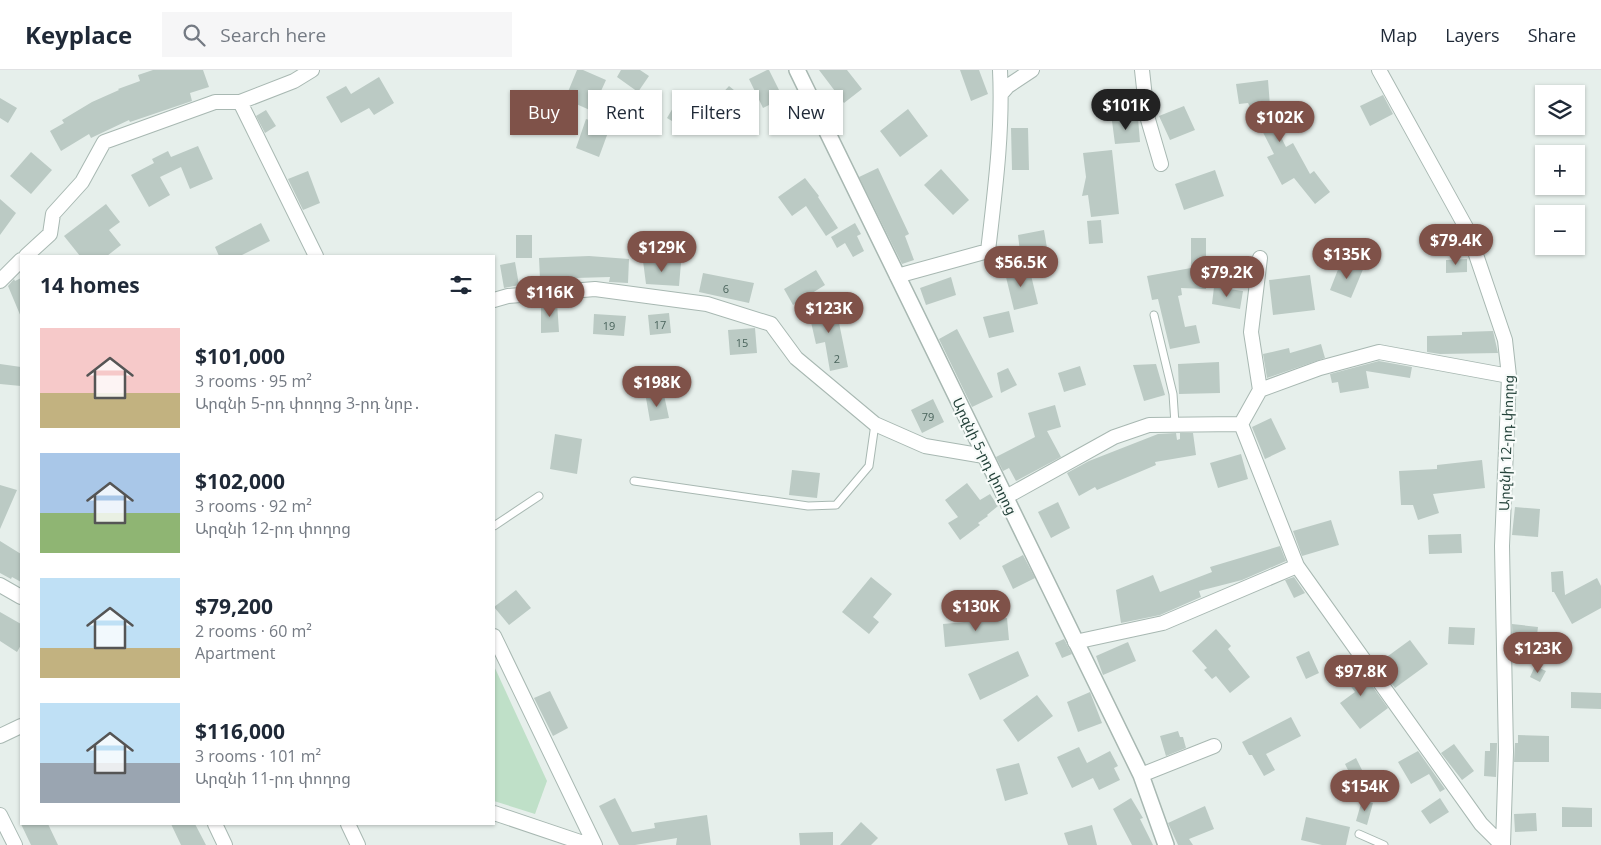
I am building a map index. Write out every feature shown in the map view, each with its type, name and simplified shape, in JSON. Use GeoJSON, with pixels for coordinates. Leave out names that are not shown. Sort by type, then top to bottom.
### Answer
{"type":"FeatureCollection","features":[{"type":"Feature","properties":{"kind":"street"},"geometry":{"type":"LineString","coordinates":[[27,255],[50,234],[53,214],[82,182],[104,142],[215,102],[240,102],[294,81],[312,70]]}},
{"type":"Feature","properties":{"kind":"street","name":"Արզնի 5-րդ փողոց"},"geometry":{"type":"LineString","coordinates":[[797,70],[1141,775],[1166,845]]}},
{"type":"Feature","properties":{"kind":"street"},"geometry":{"type":"LineString","coordinates":[[897,276],[988,251],[996,181],[1001,94],[1000,70]]}},
{"type":"Feature","properties":{"kind":"street"},"geometry":{"type":"LineString","coordinates":[[1001,94],[1008,86],[1032,70]]}},
{"type":"Feature","properties":{"kind":"street"},"geometry":{"type":"LineString","coordinates":[[1142,70],[1147,116],[1161,164]]}},
{"type":"Feature","properties":{"kind":"street","name":"Արզնի 12-րդ փողոց"},"geometry":{"type":"LineString","coordinates":[[1379,70],[1468,231],[1505,340],[1509,376],[1502,546],[1506,752],[1502,845]]}},
{"type":"Feature","properties":{"kind":"street"},"geometry":{"type":"LineString","coordinates":[[240,102],[316,255]]}},
{"type":"Feature","properties":{"kind":"street"},"geometry":{"type":"LineString","coordinates":[[1240,424],[1260,390],[1251,332],[1260,258]]}},
{"type":"Feature","properties":{"kind":"street"},"geometry":{"type":"LineString","coordinates":[[0,281],[20,261]]}},
{"type":"Feature","properties":{"kind":"street"},"geometry":{"type":"LineString","coordinates":[[495,300],[508,296],[595,289],[707,304],[771,324],[796,358],[875,424],[925,446],[984,456]]}},
{"type":"Feature","properties":{"kind":"street"},"geometry":{"type":"LineString","coordinates":[[1260,390],[1320,368],[1379,352],[1509,376]]}},
{"type":"Feature","properties":{"kind":"street"},"geometry":{"type":"LineString","coordinates":[[1006,497],[1114,437],[1149,425],[1240,424]]}},
{"type":"Feature","properties":{"kind":"street"},"geometry":{"type":"LineString","coordinates":[[1240,424],[1297,566],[1482,824],[1502,845]]}},
{"type":"Feature","properties":{"kind":"street"},"geometry":{"type":"LineString","coordinates":[[1075,642],[1163,623],[1297,566]]}},
{"type":"Feature","properties":{"kind":"street"},"geometry":{"type":"LineString","coordinates":[[0,585],[20,596]]}},
{"type":"Feature","properties":{"kind":"street"},"geometry":{"type":"LineString","coordinates":[[495,638],[595,845]]}},
{"type":"Feature","properties":{"kind":"street"},"geometry":{"type":"LineString","coordinates":[[0,736],[20,726]]}},
{"type":"Feature","properties":{"kind":"street"},"geometry":{"type":"LineString","coordinates":[[1141,775],[1214,746]]}},
{"type":"Feature","properties":{"kind":"street"},"geometry":{"type":"LineString","coordinates":[[495,813],[589,845]]}},
{"type":"Feature","properties":{"kind":"street"},"geometry":{"type":"LineString","coordinates":[[0,816],[15,845]]}},
{"type":"Feature","properties":{"kind":"street"},"geometry":{"type":"LineString","coordinates":[[215,825],[225,845]]}},
{"type":"Feature","properties":{"kind":"street"},"geometry":{"type":"LineString","coordinates":[[348,825],[358,845]]}},
{"type":"Feature","properties":{"kind":"lane"},"geometry":{"type":"LineString","coordinates":[[1154,315],[1174,394],[1176,424]]}},
{"type":"Feature","properties":{"kind":"lane"},"geometry":{"type":"LineString","coordinates":[[634,481],[808,506],[836,505],[869,466],[875,424]]}},
{"type":"Feature","properties":{"kind":"lane"},"geometry":{"type":"LineString","coordinates":[[495,525],[539,496]]}},
{"type":"Feature","properties":{"kind":"lane"},"geometry":{"type":"LineString","coordinates":[[1359,834],[1384,845]]}},
{"type":"Feature","properties":{"kind":"green space"},"geometry":{"type":"Polygon","coordinates":[[[495,668],[547,781],[535,814],[495,801],[495,668]]]}},
{"type":"Feature","properties":{"kind":"building"},"geometry":{"type":"Polygon","coordinates":[[[153,70],[203,70],[209,87],[190,93],[192,101],[130,122],[129,120],[91,138],[89,134],[61,151],[50,131],[64,123],[62,120],[118,89],[140,81],[138,75],[153,70]]]}},
{"type":"Feature","properties":{"kind":"building"},"geometry":{"type":"Polygon","coordinates":[[[577,70],[583,70],[606,80],[601,90],[588,90],[588,109],[578,105],[578,90],[569,90],[577,70]]]}},
{"type":"Feature","properties":{"kind":"building"},"geometry":{"type":"Polygon","coordinates":[[[621,70],[640,70],[649,76],[639,90],[635,90],[617,77],[621,70]]]}},
{"type":"Feature","properties":{"kind":"building"},"geometry":{"type":"Polygon","coordinates":[[[769,70],[779,90],[769,90],[769,105],[763,108],[759,100],[759,90],[754,90],[749,79],[769,70]]]}},
{"type":"Feature","properties":{"kind":"building"},"geometry":{"type":"Polygon","coordinates":[[[819,70],[847,70],[862,89],[844,103],[843,90],[834,90],[819,70]]]}},
{"type":"Feature","properties":{"kind":"building"},"geometry":{"type":"Polygon","coordinates":[[[960,70],[979,70],[988,94],[971,101],[960,70]]]}},
{"type":"Feature","properties":{"kind":"building"},"geometry":{"type":"Polygon","coordinates":[[[379,77],[394,103],[374,115],[369,108],[341,123],[326,97],[346,86],[351,94],[379,77]]]}},
{"type":"Feature","properties":{"kind":"building"},"geometry":{"type":"Polygon","coordinates":[[[1268,80],[1270,106],[1266,107],[1286,147],[1293,143],[1310,174],[1314,171],[1330,192],[1315,204],[1294,178],[1282,185],[1267,157],[1274,154],[1248,103],[1239,104],[1236,84],[1268,80]]]}},
{"type":"Feature","properties":{"kind":"building"},"geometry":{"type":"Polygon","coordinates":[[[729,86],[734,90],[725,90],[729,86]]]}},
{"type":"Feature","properties":{"kind":"building"},"geometry":{"type":"Polygon","coordinates":[[[1383,95],[1393,114],[1370,126],[1360,106],[1383,95]]]}},
{"type":"Feature","properties":{"kind":"building"},"geometry":{"type":"Polygon","coordinates":[[[0,98],[17,108],[8,123],[0,118],[0,98]]]}},
{"type":"Feature","properties":{"kind":"building"},"geometry":{"type":"Polygon","coordinates":[[[1184,106],[1195,130],[1170,140],[1159,116],[1184,106]]]}},
{"type":"Feature","properties":{"kind":"building"},"geometry":{"type":"Polygon","coordinates":[[[672,109],[672,121],[667,118],[672,109]]]}},
{"type":"Feature","properties":{"kind":"building"},"geometry":{"type":"Polygon","coordinates":[[[908,109],[928,136],[900,157],[880,131],[908,109]]]}},
{"type":"Feature","properties":{"kind":"building"},"geometry":{"type":"Polygon","coordinates":[[[266,110],[276,126],[265,133],[256,116],[266,110]]]}},
{"type":"Feature","properties":{"kind":"building"},"geometry":{"type":"Polygon","coordinates":[[[1138,118],[1140,142],[1115,144],[1112,121],[1138,118]]]}},
{"type":"Feature","properties":{"kind":"building"},"geometry":{"type":"Polygon","coordinates":[[[586,119],[588,120],[588,135],[607,135],[599,157],[576,148],[586,119]]]}},
{"type":"Feature","properties":{"kind":"building"},"geometry":{"type":"Polygon","coordinates":[[[1011,128],[1028,128],[1029,170],[1012,170],[1011,128]]]}},
{"type":"Feature","properties":{"kind":"building"},"geometry":{"type":"Polygon","coordinates":[[[198,146],[213,179],[190,189],[181,167],[160,177],[170,195],[149,207],[131,175],[154,163],[152,159],[168,151],[171,157],[198,146]]]}},
{"type":"Feature","properties":{"kind":"building"},"geometry":{"type":"Polygon","coordinates":[[[1112,150],[1119,214],[1091,217],[1088,195],[1082,196],[1086,177],[1083,153],[1112,150]]]}},
{"type":"Feature","properties":{"kind":"building"},"geometry":{"type":"Polygon","coordinates":[[[31,152],[52,170],[31,194],[10,176],[31,152]]]}},
{"type":"Feature","properties":{"kind":"building"},"geometry":{"type":"Polygon","coordinates":[[[878,168],[909,234],[905,236],[914,260],[902,264],[859,177],[878,168]]]}},
{"type":"Feature","properties":{"kind":"building"},"geometry":{"type":"Polygon","coordinates":[[[941,169],[969,200],[953,215],[924,185],[941,169]]]}},
{"type":"Feature","properties":{"kind":"building"},"geometry":{"type":"Polygon","coordinates":[[[1215,170],[1224,196],[1184,210],[1175,184],[1215,170]]]}},
{"type":"Feature","properties":{"kind":"building"},"geometry":{"type":"Polygon","coordinates":[[[308,171],[320,203],[303,210],[288,179],[308,171]]]}},
{"type":"Feature","properties":{"kind":"building"},"geometry":{"type":"Polygon","coordinates":[[[805,178],[819,196],[838,228],[826,236],[806,206],[792,216],[778,197],[805,178]]]}},
{"type":"Feature","properties":{"kind":"building"},"geometry":{"type":"Polygon","coordinates":[[[0,199],[16,213],[0,235],[0,199]]]}},
{"type":"Feature","properties":{"kind":"building"},"geometry":{"type":"Polygon","coordinates":[[[106,204],[120,222],[109,230],[121,245],[108,255],[79,255],[64,236],[106,204]]]}},
{"type":"Feature","properties":{"kind":"building"},"geometry":{"type":"Polygon","coordinates":[[[1101,220],[1103,243],[1089,244],[1087,221],[1101,220]]]}},
{"type":"Feature","properties":{"kind":"building"},"geometry":{"type":"Polygon","coordinates":[[[261,223],[270,241],[242,255],[219,255],[215,247],[261,223]]]}},
{"type":"Feature","properties":{"kind":"building"},"geometry":{"type":"Polygon","coordinates":[[[855,223],[861,234],[857,236],[864,251],[853,257],[845,243],[837,248],[831,237],[855,223]]]}},
{"type":"Feature","properties":{"kind":"building"},"geometry":{"type":"Polygon","coordinates":[[[1044,230],[1047,248],[1020,252],[1018,235],[1044,230]]]}},
{"type":"Feature","properties":{"kind":"building"},"geometry":{"type":"Polygon","coordinates":[[[516,235],[532,235],[532,258],[516,258],[516,235]]]}},
{"type":"Feature","properties":{"kind":"building"},"geometry":{"type":"Polygon","coordinates":[[[1191,238],[1206,238],[1206,289],[1181,288],[1182,295],[1178,296],[1185,327],[1196,325],[1200,343],[1170,349],[1158,299],[1152,300],[1147,276],[1191,268],[1191,238]]]}},
{"type":"Feature","properties":{"kind":"building"},"geometry":{"type":"Polygon","coordinates":[[[589,256],[629,259],[628,283],[609,282],[610,277],[540,279],[539,258],[589,256]]]}},
{"type":"Feature","properties":{"kind":"building"},"geometry":{"type":"Polygon","coordinates":[[[1467,259],[1467,272],[1446,273],[1446,260],[1467,259]]]}},
{"type":"Feature","properties":{"kind":"building"},"geometry":{"type":"Polygon","coordinates":[[[643,261],[681,263],[679,286],[646,284],[643,261]]]}},
{"type":"Feature","properties":{"kind":"building"},"geometry":{"type":"Polygon","coordinates":[[[515,262],[519,285],[504,288],[500,265],[515,262]]]}},
{"type":"Feature","properties":{"kind":"building"},"geometry":{"type":"Polygon","coordinates":[[[1352,263],[1364,267],[1351,298],[1330,290],[1339,267],[1349,270],[1352,263]]]}},
{"type":"Feature","properties":{"kind":"building"},"geometry":{"type":"Polygon","coordinates":[[[1029,267],[1038,304],[1014,310],[1005,273],[1029,267]]]}},
{"type":"Feature","properties":{"kind":"building"},"geometry":{"type":"Polygon","coordinates":[[[816,270],[825,285],[793,305],[784,289],[816,270]]]}},
{"type":"Feature","properties":{"kind":"building"},"geometry":{"type":"Polygon","coordinates":[[[703,273],[754,283],[749,303],[699,292],[703,273]]]}},
{"type":"Feature","properties":{"kind":"building"},"geometry":{"type":"Polygon","coordinates":[[[1310,275],[1315,310],[1273,315],[1269,280],[1310,275]]]}},
{"type":"Feature","properties":{"kind":"building"},"geometry":{"type":"Polygon","coordinates":[[[951,277],[956,295],[926,305],[920,288],[951,277]]]}},
{"type":"Feature","properties":{"kind":"building"},"geometry":{"type":"Polygon","coordinates":[[[20,278],[20,315],[8,286],[14,279],[15,281],[20,278]]]}},
{"type":"Feature","properties":{"kind":"building"},"geometry":{"type":"Polygon","coordinates":[[[1214,287],[1243,291],[1240,309],[1212,304],[1214,287]]]}},
{"type":"Feature","properties":{"kind":"building"},"geometry":{"type":"Polygon","coordinates":[[[557,302],[559,332],[541,333],[541,303],[557,302]]]}},
{"type":"Feature","properties":{"kind":"building"},"geometry":{"type":"Polygon","coordinates":[[[835,303],[848,367],[830,371],[825,342],[816,344],[808,309],[835,303]]]}},
{"type":"Feature","properties":{"kind":"building"},"geometry":{"type":"Polygon","coordinates":[[[1009,311],[1014,332],[989,338],[983,317],[1009,311]]]}},
{"type":"Feature","properties":{"kind":"building"},"geometry":{"type":"Polygon","coordinates":[[[669,313],[671,333],[650,335],[648,315],[669,313]]]}},
{"type":"Feature","properties":{"kind":"building"},"geometry":{"type":"Polygon","coordinates":[[[594,314],[626,316],[624,336],[593,334],[594,314]]]}},
{"type":"Feature","properties":{"kind":"building"},"geometry":{"type":"Polygon","coordinates":[[[755,328],[757,353],[730,355],[728,330],[755,328]]]}},
{"type":"Feature","properties":{"kind":"building"},"geometry":{"type":"Polygon","coordinates":[[[957,329],[993,397],[972,407],[939,339],[957,329]]]}},
{"type":"Feature","properties":{"kind":"building"},"geometry":{"type":"Polygon","coordinates":[[[1493,331],[1498,353],[1440,354],[1427,352],[1427,336],[1462,335],[1462,332],[1493,331]]]}},
{"type":"Feature","properties":{"kind":"building"},"geometry":{"type":"Polygon","coordinates":[[[1321,344],[1325,358],[1267,378],[1263,354],[1289,348],[1290,353],[1321,344]]]}},
{"type":"Feature","properties":{"kind":"building"},"geometry":{"type":"Polygon","coordinates":[[[1379,361],[1412,367],[1410,378],[1366,371],[1369,388],[1340,393],[1338,382],[1332,383],[1330,374],[1379,361]]]}},
{"type":"Feature","properties":{"kind":"building"},"geometry":{"type":"Polygon","coordinates":[[[1219,362],[1220,393],[1179,394],[1178,364],[1219,362]]]}},
{"type":"Feature","properties":{"kind":"building"},"geometry":{"type":"Polygon","coordinates":[[[0,364],[20,367],[20,386],[0,384],[0,364]]]}},
{"type":"Feature","properties":{"kind":"building"},"geometry":{"type":"Polygon","coordinates":[[[1156,364],[1165,395],[1144,401],[1133,365],[1156,364]]]}},
{"type":"Feature","properties":{"kind":"building"},"geometry":{"type":"Polygon","coordinates":[[[1080,366],[1086,385],[1064,392],[1058,373],[1080,366]]]}},
{"type":"Feature","properties":{"kind":"building"},"geometry":{"type":"Polygon","coordinates":[[[1008,368],[1017,385],[1001,393],[997,373],[1008,368]]]}},
{"type":"Feature","properties":{"kind":"building"},"geometry":{"type":"Polygon","coordinates":[[[664,395],[669,418],[650,421],[646,398],[664,395]]]}},
{"type":"Feature","properties":{"kind":"building"},"geometry":{"type":"Polygon","coordinates":[[[933,399],[944,422],[922,433],[911,410],[933,399]]]}},
{"type":"Feature","properties":{"kind":"building"},"geometry":{"type":"Polygon","coordinates":[[[1055,405],[1061,427],[1047,431],[1061,457],[1016,481],[1009,468],[1003,471],[996,457],[1035,437],[1028,413],[1055,405]]]}},
{"type":"Feature","properties":{"kind":"building"},"geometry":{"type":"Polygon","coordinates":[[[1271,418],[1286,449],[1265,459],[1252,427],[1271,418]]]}},
{"type":"Feature","properties":{"kind":"building"},"geometry":{"type":"Polygon","coordinates":[[[1176,433],[1177,440],[1180,439],[1180,433],[1193,433],[1196,455],[1155,462],[1156,465],[1097,490],[1095,487],[1079,496],[1067,473],[1089,461],[1158,434],[1176,433]]]}},
{"type":"Feature","properties":{"kind":"building"},"geometry":{"type":"Polygon","coordinates":[[[555,434],[582,439],[577,474],[550,469],[555,434]]]}},
{"type":"Feature","properties":{"kind":"building"},"geometry":{"type":"Polygon","coordinates":[[[1241,454],[1248,479],[1218,488],[1210,463],[1241,454]]]}},
{"type":"Feature","properties":{"kind":"building"},"geometry":{"type":"Polygon","coordinates":[[[1482,460],[1485,488],[1433,494],[1439,513],[1418,520],[1413,505],[1401,505],[1399,471],[1437,469],[1437,465],[1482,460]]]}},
{"type":"Feature","properties":{"kind":"building"},"geometry":{"type":"Polygon","coordinates":[[[792,470],[820,473],[817,498],[789,495],[792,470]]]}},
{"type":"Feature","properties":{"kind":"building"},"geometry":{"type":"Polygon","coordinates":[[[967,483],[980,500],[990,494],[998,506],[978,523],[980,525],[960,540],[948,523],[958,517],[945,500],[967,483]]]}},
{"type":"Feature","properties":{"kind":"building"},"geometry":{"type":"Polygon","coordinates":[[[0,485],[17,490],[0,529],[0,485]]]}},
{"type":"Feature","properties":{"kind":"building"},"geometry":{"type":"Polygon","coordinates":[[[1058,502],[1070,528],[1051,538],[1038,512],[1058,502]]]}},
{"type":"Feature","properties":{"kind":"building"},"geometry":{"type":"Polygon","coordinates":[[[1515,507],[1540,509],[1538,537],[1512,535],[1515,507]]]}},
{"type":"Feature","properties":{"kind":"building"},"geometry":{"type":"Polygon","coordinates":[[[1331,520],[1339,545],[1302,556],[1293,531],[1331,520]]]}},
{"type":"Feature","properties":{"kind":"building"},"geometry":{"type":"Polygon","coordinates":[[[1461,534],[1462,553],[1429,554],[1428,535],[1461,534]]]}},
{"type":"Feature","properties":{"kind":"building"},"geometry":{"type":"Polygon","coordinates":[[[0,541],[20,553],[20,581],[0,573],[0,541]]]}},
{"type":"Feature","properties":{"kind":"building"},"geometry":{"type":"Polygon","coordinates":[[[1280,546],[1286,561],[1242,580],[1199,591],[1201,597],[1160,615],[1121,623],[1116,590],[1153,575],[1160,592],[1212,572],[1210,567],[1280,546]]]}},
{"type":"Feature","properties":{"kind":"building"},"geometry":{"type":"Polygon","coordinates":[[[1023,555],[1035,578],[1013,589],[1002,566],[1023,555]]]}},
{"type":"Feature","properties":{"kind":"building"},"geometry":{"type":"Polygon","coordinates":[[[1563,571],[1565,595],[1597,578],[1601,586],[1601,608],[1572,624],[1554,592],[1552,592],[1551,572],[1563,571]]]}},
{"type":"Feature","properties":{"kind":"building"},"geometry":{"type":"Polygon","coordinates":[[[871,577],[892,594],[873,617],[879,622],[869,634],[842,612],[871,577]]]}},
{"type":"Feature","properties":{"kind":"building"},"geometry":{"type":"Polygon","coordinates":[[[1294,577],[1305,593],[1294,598],[1285,580],[1294,577]]]}},
{"type":"Feature","properties":{"kind":"building"},"geometry":{"type":"Polygon","coordinates":[[[516,590],[531,608],[509,625],[495,606],[516,590]]]}},
{"type":"Feature","properties":{"kind":"building"},"geometry":{"type":"Polygon","coordinates":[[[0,612],[20,623],[20,647],[17,652],[0,641],[0,612]]]}},
{"type":"Feature","properties":{"kind":"building"},"geometry":{"type":"Polygon","coordinates":[[[1007,618],[1009,640],[945,647],[943,624],[1007,618]]]}},
{"type":"Feature","properties":{"kind":"building"},"geometry":{"type":"Polygon","coordinates":[[[1512,624],[1538,627],[1534,658],[1513,656],[1512,624]]]}},
{"type":"Feature","properties":{"kind":"building"},"geometry":{"type":"Polygon","coordinates":[[[1449,627],[1475,628],[1474,645],[1448,644],[1449,627]]]}},
{"type":"Feature","properties":{"kind":"building"},"geometry":{"type":"Polygon","coordinates":[[[1216,629],[1231,646],[1228,649],[1250,677],[1230,693],[1216,676],[1212,679],[1204,670],[1207,668],[1192,651],[1216,629]]]}},
{"type":"Feature","properties":{"kind":"building"},"geometry":{"type":"Polygon","coordinates":[[[1064,639],[1072,654],[1062,658],[1055,643],[1064,639]]]}},
{"type":"Feature","properties":{"kind":"building"},"geometry":{"type":"Polygon","coordinates":[[[1410,640],[1428,664],[1395,688],[1377,664],[1410,640]]]}},
{"type":"Feature","properties":{"kind":"building"},"geometry":{"type":"Polygon","coordinates":[[[1128,642],[1136,661],[1103,675],[1096,656],[1128,642]]]}},
{"type":"Feature","properties":{"kind":"building"},"geometry":{"type":"Polygon","coordinates":[[[1018,651],[1029,676],[980,700],[968,674],[1018,651]]]}},
{"type":"Feature","properties":{"kind":"building"},"geometry":{"type":"Polygon","coordinates":[[[1309,651],[1319,673],[1306,679],[1296,657],[1309,651]]]}},
{"type":"Feature","properties":{"kind":"building"},"geometry":{"type":"Polygon","coordinates":[[[1354,661],[1388,708],[1360,729],[1340,703],[1355,692],[1340,672],[1354,661]]]}},
{"type":"Feature","properties":{"kind":"building"},"geometry":{"type":"Polygon","coordinates":[[[1535,666],[1546,671],[1540,682],[1530,677],[1535,666]]]}},
{"type":"Feature","properties":{"kind":"building"},"geometry":{"type":"Polygon","coordinates":[[[550,691],[568,728],[553,736],[534,698],[550,691]]]}},
{"type":"Feature","properties":{"kind":"building"},"geometry":{"type":"Polygon","coordinates":[[[1090,692],[1102,723],[1078,732],[1067,702],[1090,692]]]}},
{"type":"Feature","properties":{"kind":"building"},"geometry":{"type":"Polygon","coordinates":[[[1571,692],[1601,693],[1601,709],[1571,708],[1571,692]]]}},
{"type":"Feature","properties":{"kind":"building"},"geometry":{"type":"Polygon","coordinates":[[[1037,695],[1053,716],[1018,742],[1003,720],[1037,695]]]}},
{"type":"Feature","properties":{"kind":"building"},"geometry":{"type":"Polygon","coordinates":[[[1291,717],[1301,736],[1266,754],[1275,770],[1264,776],[1242,742],[1291,717]]]}},
{"type":"Feature","properties":{"kind":"building"},"geometry":{"type":"Polygon","coordinates":[[[1178,731],[1180,737],[1183,737],[1186,748],[1166,756],[1160,736],[1178,731]]]}},
{"type":"Feature","properties":{"kind":"building"},"geometry":{"type":"Polygon","coordinates":[[[1518,735],[1549,736],[1549,762],[1514,762],[1515,743],[1518,743],[1518,735]]]}},
{"type":"Feature","properties":{"kind":"building"},"geometry":{"type":"Polygon","coordinates":[[[1490,743],[1497,743],[1496,777],[1484,776],[1485,751],[1490,751],[1490,743]]]}},
{"type":"Feature","properties":{"kind":"building"},"geometry":{"type":"Polygon","coordinates":[[[1454,744],[1474,771],[1462,780],[1441,753],[1454,744]]]}},
{"type":"Feature","properties":{"kind":"building"},"geometry":{"type":"Polygon","coordinates":[[[1079,747],[1087,763],[1110,751],[1118,766],[1114,768],[1120,780],[1099,790],[1093,778],[1072,788],[1057,757],[1079,747]]]}},
{"type":"Feature","properties":{"kind":"building"},"geometry":{"type":"Polygon","coordinates":[[[1418,751],[1445,789],[1440,792],[1429,774],[1411,784],[1398,762],[1418,751]]]}},
{"type":"Feature","properties":{"kind":"building"},"geometry":{"type":"Polygon","coordinates":[[[1356,758],[1363,772],[1352,778],[1345,764],[1356,758]]]}},
{"type":"Feature","properties":{"kind":"building"},"geometry":{"type":"Polygon","coordinates":[[[1019,763],[1028,794],[1005,801],[996,769],[1019,763]]]}},
{"type":"Feature","properties":{"kind":"building"},"geometry":{"type":"Polygon","coordinates":[[[615,798],[632,832],[655,828],[654,823],[707,815],[711,845],[676,845],[677,838],[635,845],[619,845],[599,806],[615,798]]]}},
{"type":"Feature","properties":{"kind":"building"},"geometry":{"type":"Polygon","coordinates":[[[1131,798],[1143,818],[1140,819],[1153,845],[1132,845],[1113,809],[1131,798]]]}},
{"type":"Feature","properties":{"kind":"building"},"geometry":{"type":"Polygon","coordinates":[[[1440,798],[1449,812],[1430,824],[1421,811],[1440,798]]]}},
{"type":"Feature","properties":{"kind":"building"},"geometry":{"type":"Polygon","coordinates":[[[1362,800],[1373,803],[1367,825],[1356,821],[1362,800]]]}},
{"type":"Feature","properties":{"kind":"building"},"geometry":{"type":"Polygon","coordinates":[[[1205,806],[1214,829],[1189,839],[1193,845],[1178,845],[1168,823],[1205,806]]]}},
{"type":"Feature","properties":{"kind":"building"},"geometry":{"type":"Polygon","coordinates":[[[1562,807],[1592,808],[1592,827],[1562,827],[1562,807]]]}},
{"type":"Feature","properties":{"kind":"building"},"geometry":{"type":"Polygon","coordinates":[[[1536,813],[1537,831],[1515,832],[1514,814],[1536,813]]]}},
{"type":"Feature","properties":{"kind":"building"},"geometry":{"type":"Polygon","coordinates":[[[1306,817],[1350,827],[1346,845],[1322,845],[1301,840],[1306,817]]]}},
{"type":"Feature","properties":{"kind":"building"},"geometry":{"type":"Polygon","coordinates":[[[861,822],[878,838],[871,845],[840,845],[861,822]]]}},
{"type":"Feature","properties":{"kind":"building"},"geometry":{"type":"Polygon","coordinates":[[[21,825],[48,825],[58,845],[31,845],[21,825]]]}},
{"type":"Feature","properties":{"kind":"building"},"geometry":{"type":"Polygon","coordinates":[[[171,825],[196,825],[206,845],[181,845],[171,825]]]}},
{"type":"Feature","properties":{"kind":"building"},"geometry":{"type":"Polygon","coordinates":[[[1092,825],[1097,845],[1068,845],[1064,833],[1092,825]]]}},
{"type":"Feature","properties":{"kind":"building"},"geometry":{"type":"Polygon","coordinates":[[[833,832],[833,845],[800,845],[799,833],[833,832]]]}}]}
